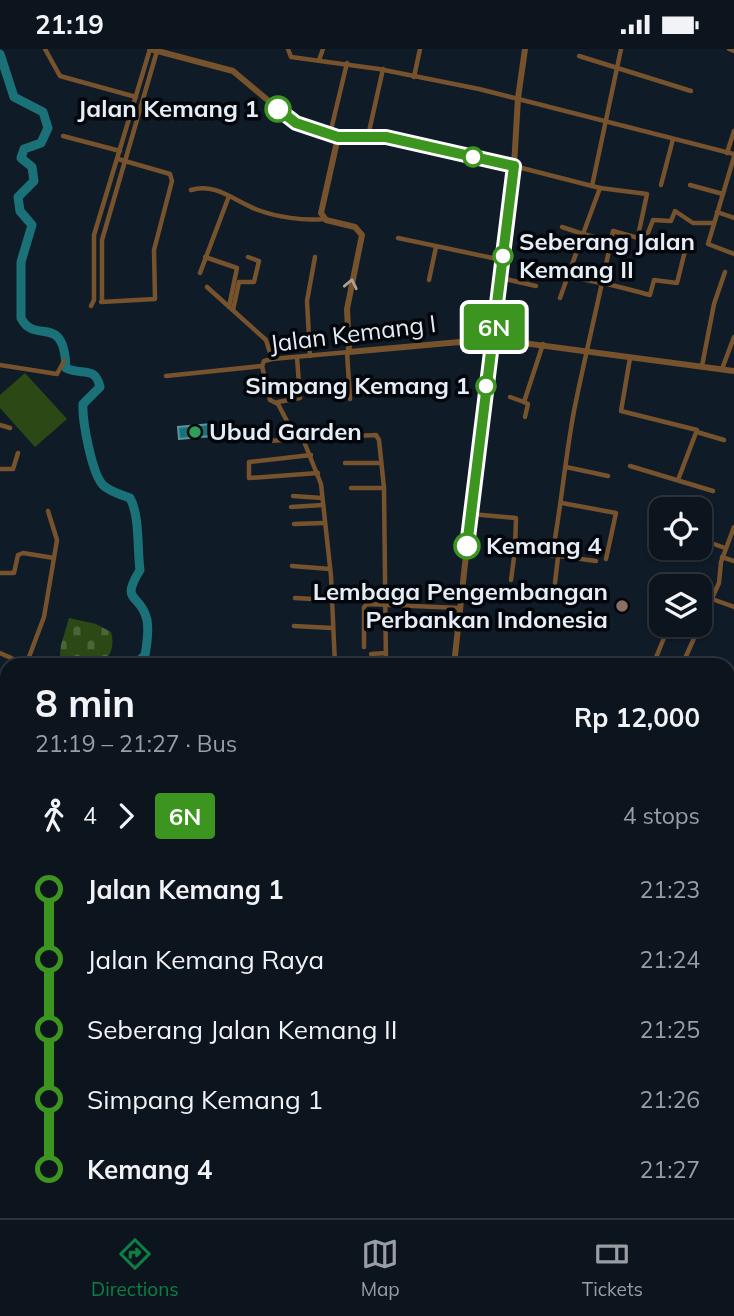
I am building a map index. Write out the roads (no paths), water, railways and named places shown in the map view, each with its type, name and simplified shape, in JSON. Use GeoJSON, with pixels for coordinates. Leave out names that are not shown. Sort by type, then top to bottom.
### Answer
{"type":"FeatureCollection","features":[{"type":"Feature","properties":{"kind":"street"},"geometry":{"type":"LineString","coordinates":[[45,49],[60,76],[136,97]]}},
{"type":"Feature","properties":{"kind":"street"},"geometry":{"type":"LineString","coordinates":[[288,49],[291,57],[383,69],[518,98],[734,156],[708,245],[734,254]]}},
{"type":"Feature","properties":{"kind":"street"},"geometry":{"type":"LineString","coordinates":[[319,60],[323,49]]}},
{"type":"Feature","properties":{"kind":"street"},"geometry":{"type":"LineString","coordinates":[[414,77],[420,49]]}},
{"type":"Feature","properties":{"kind":"street"},"geometry":{"type":"LineString","coordinates":[[455,658],[514,166],[518,98],[525,49]]}},
{"type":"Feature","properties":{"kind":"street"},"geometry":{"type":"LineString","coordinates":[[592,186],[621,49]]}},
{"type":"Feature","properties":{"kind":"street"},"geometry":{"type":"LineString","coordinates":[[729,49],[734,51]]}},
{"type":"Feature","properties":{"kind":"street"},"geometry":{"type":"LineString","coordinates":[[118,159],[164,171],[172,177],[154,250],[155,298],[93,304],[94,235],[152,50]]}},
{"type":"Feature","properties":{"kind":"street"},"geometry":{"type":"LineString","coordinates":[[102,302],[102,240],[135,127],[152,50]]}},
{"type":"Feature","properties":{"kind":"street"},"geometry":{"type":"LineString","coordinates":[[152,50],[233,71],[289,118],[334,135],[368,136],[514,166],[600,188],[647,194],[638,236]]}},
{"type":"Feature","properties":{"kind":"street"},"geometry":{"type":"LineString","coordinates":[[579,56],[691,91]]}},
{"type":"Feature","properties":{"kind":"street"},"geometry":{"type":"LineString","coordinates":[[324,219],[321,209],[347,63]]}},
{"type":"Feature","properties":{"kind":"street"},"geometry":{"type":"LineString","coordinates":[[368,136],[383,69]]}},
{"type":"Feature","properties":{"kind":"street"},"geometry":{"type":"LineString","coordinates":[[128,126],[135,127]]}},
{"type":"Feature","properties":{"kind":"street"},"geometry":{"type":"LineString","coordinates":[[727,153],[734,131]]}},
{"type":"Feature","properties":{"kind":"street"},"geometry":{"type":"LineString","coordinates":[[63,136],[120,151]]}},
{"type":"Feature","properties":{"kind":"street"},"geometry":{"type":"LineString","coordinates":[[661,185],[673,139]]}},
{"type":"Feature","properties":{"kind":"street"},"geometry":{"type":"LineString","coordinates":[[690,185],[723,194]]}},
{"type":"Feature","properties":{"kind":"street"},"geometry":{"type":"LineString","coordinates":[[191,190],[206,187],[269,213],[310,220],[324,219],[355,227],[362,235],[347,309],[350,399]]}},
{"type":"Feature","properties":{"kind":"street"},"geometry":{"type":"LineString","coordinates":[[559,298],[600,188]]}},
{"type":"Feature","properties":{"kind":"street"},"geometry":{"type":"LineString","coordinates":[[200,273],[229,196]]}},
{"type":"Feature","properties":{"kind":"street"},"geometry":{"type":"LineString","coordinates":[[646,238],[653,220],[671,221],[675,211],[693,223],[714,223]]}},
{"type":"Feature","properties":{"kind":"street"},"geometry":{"type":"LineString","coordinates":[[717,212],[734,218]]}},
{"type":"Feature","properties":{"kind":"street"},"geometry":{"type":"LineString","coordinates":[[562,227],[611,241]]}},
{"type":"Feature","properties":{"kind":"street"},"geometry":{"type":"LineString","coordinates":[[555,583],[555,556],[566,467],[586,350],[602,283],[611,241],[614,230],[685,251],[677,283],[654,280],[650,295],[602,283],[567,276]]}},
{"type":"Feature","properties":{"kind":"street"},"geometry":{"type":"LineString","coordinates":[[398,238],[503,260]]}},
{"type":"Feature","properties":{"kind":"street"},"geometry":{"type":"LineString","coordinates":[[429,280],[436,247]]}},
{"type":"Feature","properties":{"kind":"street"},"geometry":{"type":"LineString","coordinates":[[205,257],[237,268],[231,309]]}},
{"type":"Feature","properties":{"kind":"street"},"geometry":{"type":"LineString","coordinates":[[231,309],[239,282],[254,282],[259,261],[248,257]]}},
{"type":"Feature","properties":{"kind":"street"},"geometry":{"type":"LineString","coordinates":[[310,356],[307,301],[315,257]]}},
{"type":"Feature","properties":{"kind":"street"},"geometry":{"type":"LineString","coordinates":[[702,366],[714,304],[725,272]]}},
{"type":"Feature","properties":{"kind":"street"},"geometry":{"type":"LineString","coordinates":[[501,278],[536,286]]}},
{"type":"Feature","properties":{"kind":"street"},"geometry":{"type":"LineString","coordinates":[[207,287],[269,342],[272,359]]}},
{"type":"Feature","properties":{"kind":"street"},"geometry":{"type":"LineString","coordinates":[[722,370],[734,337]]}},
{"type":"Feature","properties":{"kind":"street","name":"Jalan Kemang I"},"geometry":{"type":"LineString","coordinates":[[262,366],[264,361],[272,359],[493,339],[734,372]]}},
{"type":"Feature","properties":{"kind":"street"},"geometry":{"type":"LineString","coordinates":[[524,402],[543,344]]}},
{"type":"Feature","properties":{"kind":"street"},"geometry":{"type":"LineString","coordinates":[[631,356],[620,403],[621,411],[724,440]]}},
{"type":"Feature","properties":{"kind":"street"},"geometry":{"type":"LineString","coordinates":[[278,402],[300,398],[297,357]]}},
{"type":"Feature","properties":{"kind":"street"},"geometry":{"type":"LineString","coordinates":[[0,365],[57,375],[64,361]]}},
{"type":"Feature","properties":{"kind":"street"},"geometry":{"type":"LineString","coordinates":[[166,376],[262,366],[270,400],[278,404],[288,423],[303,439],[318,473],[330,569],[334,658]]}},
{"type":"Feature","properties":{"kind":"street"},"geometry":{"type":"LineString","coordinates":[[510,397],[528,404],[525,417]]}},
{"type":"Feature","properties":{"kind":"street"},"geometry":{"type":"LineString","coordinates":[[0,425],[10,428]]}},
{"type":"Feature","properties":{"kind":"street"},"geometry":{"type":"LineString","coordinates":[[678,480],[697,432]]}},
{"type":"Feature","properties":{"kind":"street"},"geometry":{"type":"LineString","coordinates":[[320,438],[376,435],[379,440],[384,488],[386,658]]}},
{"type":"Feature","properties":{"kind":"street"},"geometry":{"type":"LineString","coordinates":[[267,441],[303,439]]}},
{"type":"Feature","properties":{"kind":"street"},"geometry":{"type":"LineString","coordinates":[[0,469],[13,469],[18,453]]}},
{"type":"Feature","properties":{"kind":"street"},"geometry":{"type":"LineString","coordinates":[[311,455],[249,462],[249,478],[318,473]]}},
{"type":"Feature","properties":{"kind":"street"},"geometry":{"type":"LineString","coordinates":[[345,463],[381,463]]}},
{"type":"Feature","properties":{"kind":"street"},"geometry":{"type":"LineString","coordinates":[[630,466],[713,491]]}},
{"type":"Feature","properties":{"kind":"street"},"geometry":{"type":"LineString","coordinates":[[566,467],[608,476]]}},
{"type":"Feature","properties":{"kind":"street"},"geometry":{"type":"LineString","coordinates":[[351,488],[384,488]]}},
{"type":"Feature","properties":{"kind":"street"},"geometry":{"type":"LineString","coordinates":[[293,496],[322,498]]}},
{"type":"Feature","properties":{"kind":"street"},"geometry":{"type":"LineString","coordinates":[[562,503],[616,513],[606,559]]}},
{"type":"Feature","properties":{"kind":"street"},"geometry":{"type":"LineString","coordinates":[[291,507],[323,505]]}},
{"type":"Feature","properties":{"kind":"street"},"geometry":{"type":"LineString","coordinates":[[29,658],[44,617],[57,536],[48,511]]}},
{"type":"Feature","properties":{"kind":"street"},"geometry":{"type":"LineString","coordinates":[[471,514],[516,519],[518,526],[512,580]]}},
{"type":"Feature","properties":{"kind":"street"},"geometry":{"type":"LineString","coordinates":[[294,524],[324,523]]}},
{"type":"Feature","properties":{"kind":"street"},"geometry":{"type":"LineString","coordinates":[[734,529],[722,557],[719,583],[712,599],[734,607]]}},
{"type":"Feature","properties":{"kind":"street"},"geometry":{"type":"LineString","coordinates":[[712,543],[725,548]]}},
{"type":"Feature","properties":{"kind":"street"},"geometry":{"type":"LineString","coordinates":[[515,550],[596,561]]}},
{"type":"Feature","properties":{"kind":"street"},"geometry":{"type":"LineString","coordinates":[[0,573],[12,574],[20,554],[54,558]]}},
{"type":"Feature","properties":{"kind":"street"},"geometry":{"type":"LineString","coordinates":[[722,557],[734,561]]}},
{"type":"Feature","properties":{"kind":"street"},"geometry":{"type":"LineString","coordinates":[[292,566],[330,569]]}},
{"type":"Feature","properties":{"kind":"street"},"geometry":{"type":"LineString","coordinates":[[295,598],[332,600]]}},
{"type":"Feature","properties":{"kind":"street"},"geometry":{"type":"LineString","coordinates":[[364,647],[365,605],[461,608]]}},
{"type":"Feature","properties":{"kind":"street"},"geometry":{"type":"LineString","coordinates":[[294,626],[332,628]]}},
{"type":"Feature","properties":{"kind":"street"},"geometry":{"type":"LineString","coordinates":[[656,658],[664,637]]}},
{"type":"Feature","properties":{"kind":"street"},"geometry":{"type":"LineString","coordinates":[[685,658],[694,637]]}},
{"type":"Feature","properties":{"kind":"street"},"geometry":{"type":"LineString","coordinates":[[371,654],[386,653]]}},
{"type":"Feature","properties":{"kind":"waterway"},"geometry":{"type":"LineString","coordinates":[[0,54],[14,97],[43,112],[48,128],[41,143],[24,149],[21,158],[32,167],[34,181],[18,197],[20,211],[32,225],[21,262],[21,318],[34,330],[48,332],[60,340],[66,368],[91,373],[98,380],[100,387],[83,404],[86,434],[100,480],[113,492],[130,498],[133,505],[140,570],[131,593],[144,611],[148,633],[145,655],[142,658]]}},
{"type":"Feature","properties":{"kind":"place","name":"Jalan Kemang 1"},"geometry":{"type":"Point","coordinates":[278,109]}},
{"type":"Feature","properties":{"kind":"place","name":"Seberang Jalan Kemang II"},"geometry":{"type":"Point","coordinates":[503,256]}},
{"type":"Feature","properties":{"kind":"place","name":"Simpang Kemang 1"},"geometry":{"type":"Point","coordinates":[486,386]}},
{"type":"Feature","properties":{"kind":"place","name":"Ubud Garden"},"geometry":{"type":"Point","coordinates":[195,432]}},
{"type":"Feature","properties":{"kind":"place","name":"Kemang 4"},"geometry":{"type":"Point","coordinates":[467,546]}},
{"type":"Feature","properties":{"kind":"place","name":"Lembaga Pengembangan Perbankan Indonesia"},"geometry":{"type":"Point","coordinates":[622,606]}}]}
